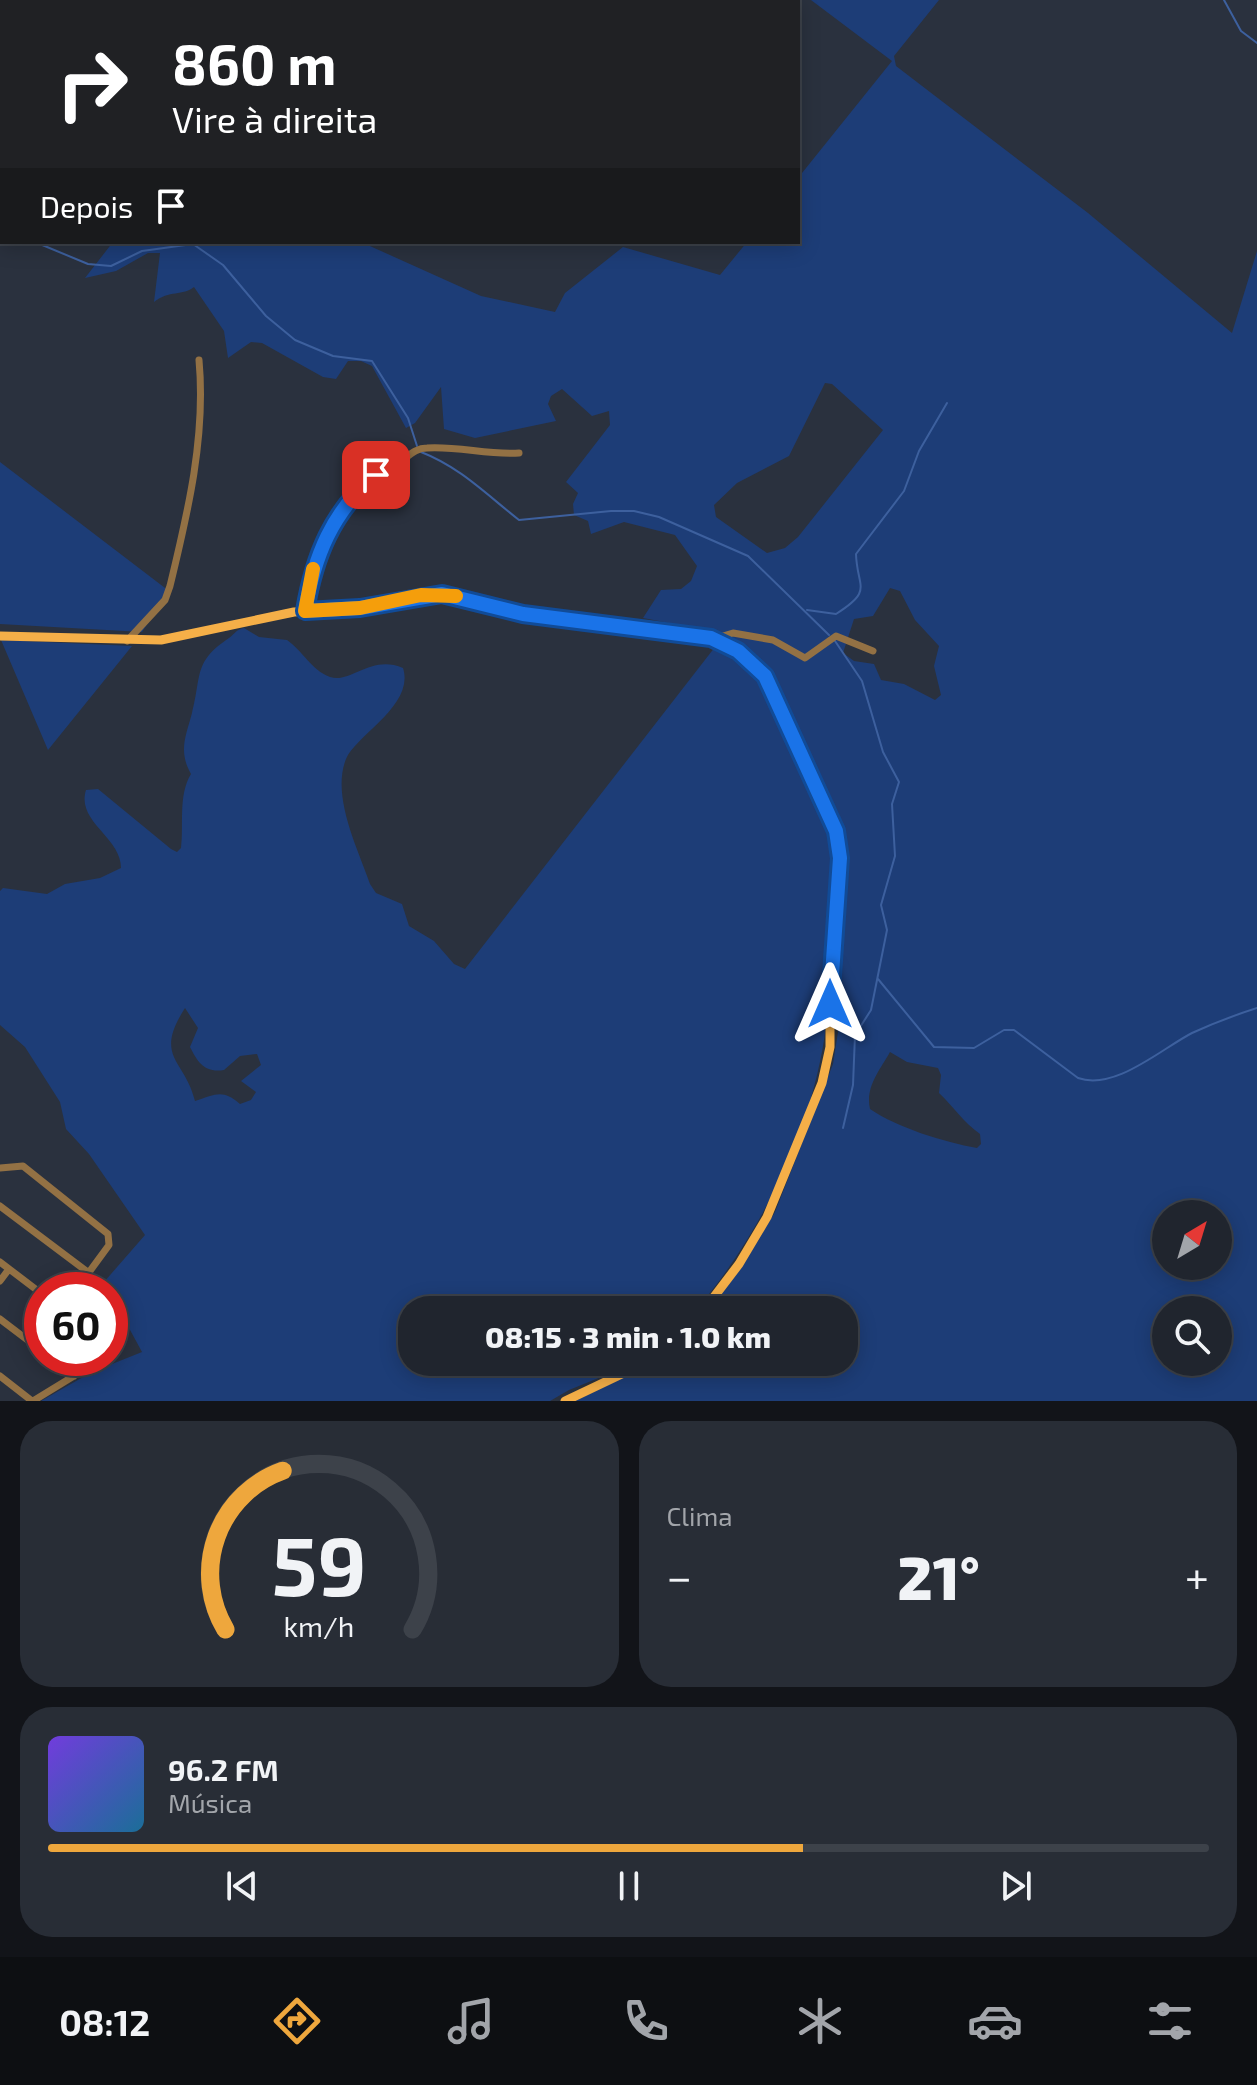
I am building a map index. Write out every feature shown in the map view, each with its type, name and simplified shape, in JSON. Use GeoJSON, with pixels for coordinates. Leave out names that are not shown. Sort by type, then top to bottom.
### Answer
{"type":"FeatureCollection","features":[{"type":"Feature","properties":{"kind":"main road"},"geometry":{"type":"LineString","coordinates":[[0,636],[127,641],[185,637],[305,611],[360,608],[442,594],[523,614],[676,631],[713,639],[754,663],[775,691],[836,831],[840,858],[830,964],[829,1055],[822,1083],[767,1217],[739,1264],[715,1296]]}},
{"type":"Feature","properties":{"kind":"main road"},"geometry":{"type":"LineString","coordinates":[[565,1401],[618,1376]]}},
{"type":"Feature","properties":{"kind":"street"},"geometry":{"type":"LineString","coordinates":[[127,641],[165,600],[170,586],[198,456],[202,408],[199,360]]}},
{"type":"Feature","properties":{"kind":"street"},"geometry":{"type":"LineString","coordinates":[[305,611],[314,567],[338,514],[356,491],[376,475],[422,448],[519,453]]}},
{"type":"Feature","properties":{"kind":"street"},"geometry":{"type":"LineString","coordinates":[[713,639],[733,633],[773,640],[805,658],[836,636],[873,651]]}},
{"type":"Feature","properties":{"kind":"street"},"geometry":{"type":"LineString","coordinates":[[0,1168],[23,1166],[108,1234],[109,1245],[90,1272]]}},
{"type":"Feature","properties":{"kind":"street"},"geometry":{"type":"LineString","coordinates":[[0,1206],[88,1272]]}},
{"type":"Feature","properties":{"kind":"street"},"geometry":{"type":"LineString","coordinates":[[0,1262],[24,1280]]}},
{"type":"Feature","properties":{"kind":"street"},"geometry":{"type":"LineString","coordinates":[[0,1281],[9,1269]]}},
{"type":"Feature","properties":{"kind":"street"},"geometry":{"type":"LineString","coordinates":[[0,1319],[24,1337]]}},
{"type":"Feature","properties":{"kind":"street"},"geometry":{"type":"LineString","coordinates":[[0,1376],[32,1401],[74,1376]]}},
{"type":"Feature","properties":{"kind":"shaded area"},"geometry":{"type":"Polygon","coordinates":[[[811,0],[939,0],[894,56],[896,66],[1088,213],[1232,333],[1257,251],[1257,1401],[575,1401],[626,1376],[858,1376],[858,1296],[720,1296],[743,1265],[775,1212],[833,1064],[838,1032],[838,951],[849,852],[839,814],[775,683],[762,663],[737,644],[711,631],[643,618],[661,590],[681,589],[691,581],[697,566],[675,535],[624,522],[591,534],[588,521],[574,515],[573,504],[578,493],[566,482],[610,425],[609,411],[592,416],[562,389],[551,396],[548,404],[556,421],[475,438],[444,429],[441,387],[415,423],[406,428],[372,366],[361,361],[348,361],[336,379],[323,377],[262,343],[251,342],[228,358],[224,331],[194,287],[154,302],[160,253],[148,253],[116,271],[85,278],[111,244],[365,244],[481,296],[555,312],[565,293],[623,247],[720,275],[745,244],[800,244],[800,176],[892,61],[811,0]],[[825,383],[789,456],[737,483],[714,505],[716,517],[767,553],[785,548],[798,537],[883,430],[832,384],[825,383]],[[890,588],[873,616],[854,619],[843,653],[854,661],[874,664],[881,680],[904,684],[935,700],[941,695],[934,666],[939,646],[915,620],[900,591],[890,588]],[[890,1052],[871,1086],[870,1109],[907,1128],[977,1148],[981,1144],[980,1134],[939,1093],[941,1075],[938,1068],[907,1062],[890,1052]]]}},
{"type":"Feature","properties":{"kind":"shaded area"},"geometry":{"type":"Polygon","coordinates":[[[0,462],[169,591],[142,632],[0,624],[0,462]]]}},
{"type":"Feature","properties":{"kind":"shaded area"},"geometry":{"type":"Polygon","coordinates":[[[244,628],[259,637],[287,640],[318,670],[330,677],[345,677],[381,664],[403,668],[401,694],[393,707],[346,759],[342,774],[344,806],[359,855],[376,893],[402,904],[409,926],[434,941],[454,964],[465,969],[715,647],[736,658],[755,676],[771,699],[831,827],[835,876],[824,960],[826,1026],[810,1102],[797,1140],[763,1213],[707,1296],[398,1296],[398,1376],[604,1376],[550,1401],[41,1401],[85,1376],[128,1376],[128,1358],[142,1352],[128,1326],[128,1272],[113,1272],[145,1235],[89,1154],[66,1129],[60,1102],[25,1047],[0,1025],[0,891],[3,888],[47,894],[65,884],[100,878],[121,868],[114,847],[87,811],[86,790],[98,789],[171,849],[177,852],[181,848],[183,801],[191,774],[184,744],[201,670],[209,654],[244,628]],[[185,1008],[176,1025],[171,1048],[195,1101],[219,1094],[229,1096],[240,1104],[251,1100],[256,1092],[241,1081],[261,1065],[257,1054],[240,1056],[224,1070],[217,1071],[199,1062],[190,1047],[198,1028],[185,1008]]]}},
{"type":"Feature","properties":{"kind":"shaded area"},"geometry":{"type":"Polygon","coordinates":[[[1,640],[132,646],[48,750],[1,640]]]}},
{"type":"Feature","properties":{"kind":"waterway"},"geometry":{"type":"LineString","coordinates":[[1224,0],[1241,31],[1257,43]]}},
{"type":"Feature","properties":{"kind":"waterway"},"geometry":{"type":"LineString","coordinates":[[40,244],[88,264],[111,266],[142,251],[193,244]]}},
{"type":"Feature","properties":{"kind":"waterway"},"geometry":{"type":"LineString","coordinates":[[193,244],[223,265],[266,316],[295,340],[333,356],[372,361],[408,418],[417,446]]}},
{"type":"Feature","properties":{"kind":"waterway"},"geometry":{"type":"LineString","coordinates":[[807,610],[836,614],[855,599],[861,588],[856,554],[904,491],[919,451],[947,403]]}},
{"type":"Feature","properties":{"kind":"waterway"},"geometry":{"type":"LineString","coordinates":[[421,452],[461,474],[519,520],[634,511],[659,517],[748,556],[829,635]]}},
{"type":"Feature","properties":{"kind":"waterway"},"geometry":{"type":"LineString","coordinates":[[835,641],[862,681],[883,752],[899,782],[892,804],[895,856],[881,905],[887,930],[871,1010],[855,1035],[853,1085],[843,1128]]}},
{"type":"Feature","properties":{"kind":"waterway"},"geometry":{"type":"LineString","coordinates":[[878,979],[934,1047],[974,1048],[1004,1030],[1014,1030],[1078,1078],[1092,1080],[1122,1074],[1192,1033],[1257,1008]]}},
{"type":"Feature","properties":{"kind":"slow traffic"},"geometry":{"type":"LineString","coordinates":[[313,569],[305,611],[360,608],[421,595],[456,596]]}},
{"type":"Feature","properties":{"kind":"route"},"geometry":{"type":"LineString","coordinates":[[376,475],[356,491],[338,514],[314,567],[305,611],[360,608],[421,595],[442,594],[523,614],[640,626],[711,638],[754,663],[775,691],[836,831],[840,858],[830,964],[830,1004]]}}]}
